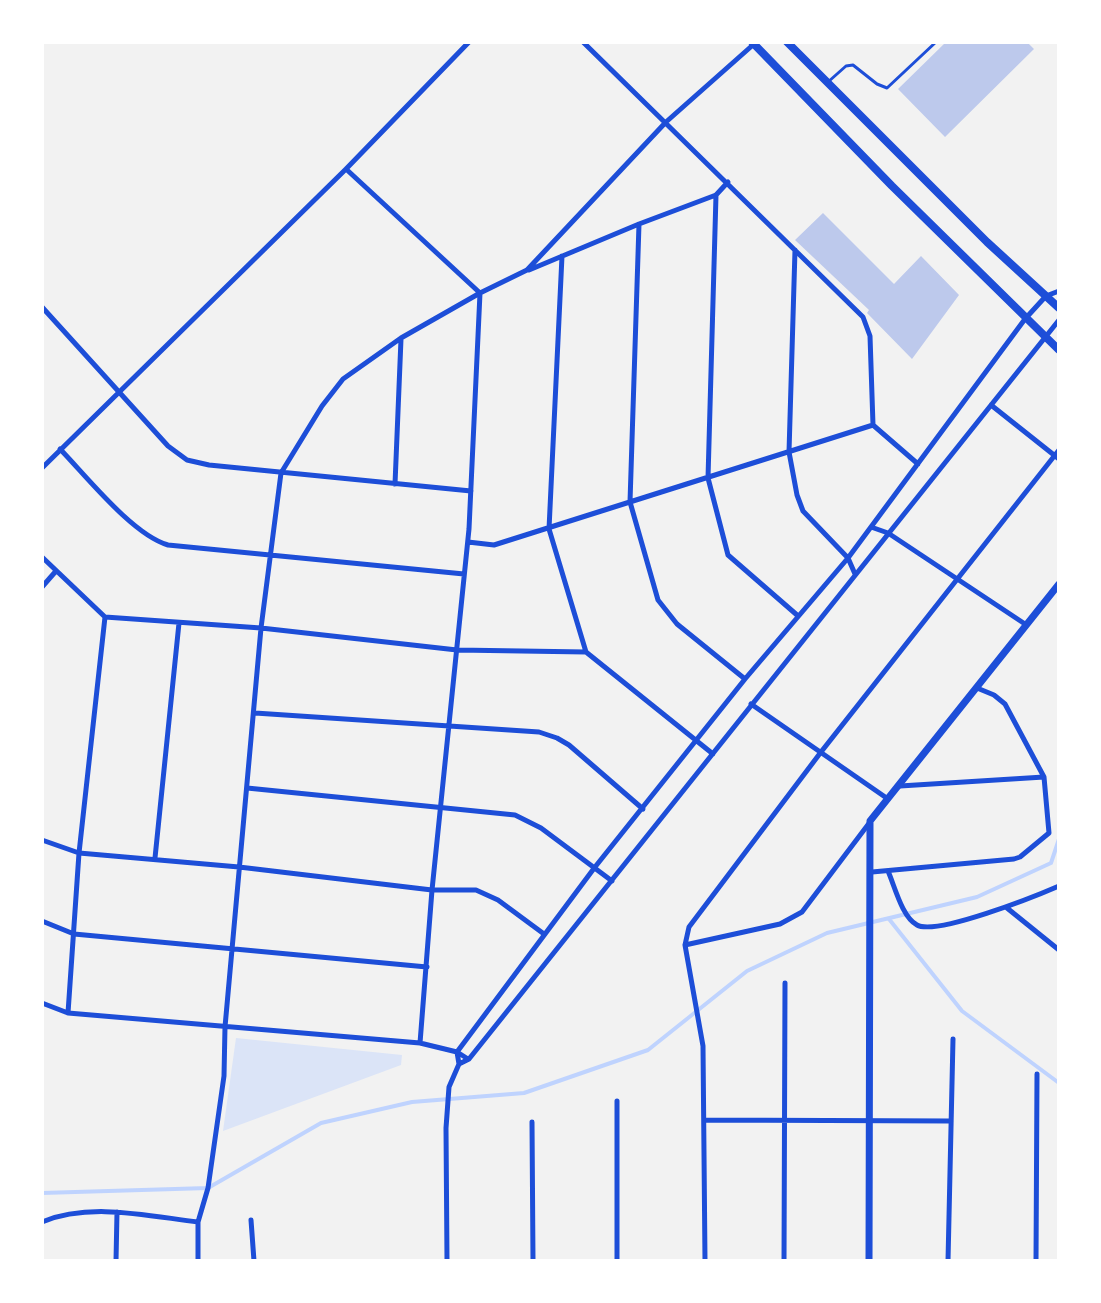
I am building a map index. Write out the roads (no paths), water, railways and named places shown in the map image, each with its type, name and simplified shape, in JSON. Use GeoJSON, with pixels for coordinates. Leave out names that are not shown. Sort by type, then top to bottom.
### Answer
{"type":"FeatureCollection","features":[{"type":"Feature","properties":{"kind":"main road"},"geometry":{"type":"LineString","coordinates":[[787,42],[987,242],[1059,308]]}},
{"type":"Feature","properties":{"kind":"main road"},"geometry":{"type":"LineString","coordinates":[[753,43],[1059,350]]}},
{"type":"Feature","properties":{"kind":"street"},"geometry":{"type":"LineString","coordinates":[[42,468],[346,169],[469,42]]}},
{"type":"Feature","properties":{"kind":"street"},"geometry":{"type":"LineString","coordinates":[[583,42],[728,182],[868,324],[873,425],[918,464]]}},
{"type":"Feature","properties":{"kind":"street"},"geometry":{"type":"LineString","coordinates":[[527,270],[666,122],[753,43]]}},
{"type":"Feature","properties":{"kind":"street"},"geometry":{"type":"LineString","coordinates":[[346,169],[480,293],[468,542],[432,890],[420,1043]]}},
{"type":"Feature","properties":{"kind":"street"},"geometry":{"type":"LineString","coordinates":[[198,1261],[198,1222],[208,1188],[224,1076],[225,1027],[261,628],[281,473],[322,406],[343,379],[401,338],[527,270],[716,195],[728,182]]}},
{"type":"Feature","properties":{"kind":"street"},"geometry":{"type":"LineString","coordinates":[[716,195],[708,478],[728,555],[797,615]]}},
{"type":"Feature","properties":{"kind":"street"},"geometry":{"type":"LineString","coordinates":[[639,224],[630,502],[658,600],[677,624],[745,679]]}},
{"type":"Feature","properties":{"kind":"street"},"geometry":{"type":"LineString","coordinates":[[795,249],[789,452],[803,511],[848,558],[855,574]]}},
{"type":"Feature","properties":{"kind":"street"},"geometry":{"type":"LineString","coordinates":[[562,256],[549,529],[586,652],[713,754]]}},
{"type":"Feature","properties":{"kind":"street"},"geometry":{"type":"LineString","coordinates":[[447,1261],[446,1128],[449,1087],[459,1064],[457,1052],[595,867],[797,615],[848,558],[1025,319],[1046,296],[1059,291]]}},
{"type":"Feature","properties":{"kind":"street"},"geometry":{"type":"LineString","coordinates":[[42,307],[168,446],[187,460],[281,473],[471,491]]}},
{"type":"Feature","properties":{"kind":"street"},"geometry":{"type":"LineString","coordinates":[[459,1064],[469,1059],[1059,320]]}},
{"type":"Feature","properties":{"kind":"street"},"geometry":{"type":"LineString","coordinates":[[395,484],[401,338]]}},
{"type":"Feature","properties":{"kind":"street"},"geometry":{"type":"LineString","coordinates":[[705,1261],[703,1046],[692,993],[686,934],[696,916],[821,752],[1058,454],[991,405]]}},
{"type":"Feature","properties":{"kind":"street"},"geometry":{"type":"LineString","coordinates":[[468,542],[494,545],[873,425]]}},
{"type":"Feature","properties":{"kind":"street"},"geometry":{"type":"LineString","coordinates":[[60,449],[155,541],[168,545],[464,574]]}},
{"type":"Feature","properties":{"kind":"street"},"geometry":{"type":"LineString","coordinates":[[871,527],[888,533],[1025,624]]}},
{"type":"Feature","properties":{"kind":"street"},"geometry":{"type":"LineString","coordinates":[[42,557],[105,617],[261,628],[457,650],[586,652]]}},
{"type":"Feature","properties":{"kind":"street"},"geometry":{"type":"LineString","coordinates":[[42,587],[56,571]]}},
{"type":"Feature","properties":{"kind":"street"},"geometry":{"type":"LineString","coordinates":[[685,945],[780,924],[802,912],[870,821],[1059,584]]}},
{"type":"Feature","properties":{"kind":"street"},"geometry":{"type":"LineString","coordinates":[[68,1013],[79,853],[105,617]]}},
{"type":"Feature","properties":{"kind":"street"},"geometry":{"type":"LineString","coordinates":[[155,858],[179,623]]}},
{"type":"Feature","properties":{"kind":"street"},"geometry":{"type":"LineString","coordinates":[[872,872],[1020,857],[1049,833],[1044,777],[1005,704],[994,695],[976,688]]}},
{"type":"Feature","properties":{"kind":"street"},"geometry":{"type":"LineString","coordinates":[[751,704],[888,799]]}},
{"type":"Feature","properties":{"kind":"street"},"geometry":{"type":"LineString","coordinates":[[255,713],[539,732],[569,745],[643,809]]}},
{"type":"Feature","properties":{"kind":"street"},"geometry":{"type":"LineString","coordinates":[[900,786],[1044,777]]}},
{"type":"Feature","properties":{"kind":"street"},"geometry":{"type":"LineString","coordinates":[[247,788],[515,815],[541,828],[612,881]]}},
{"type":"Feature","properties":{"kind":"street"},"geometry":{"type":"LineString","coordinates":[[869,1261],[870,821]]}},
{"type":"Feature","properties":{"kind":"street"},"geometry":{"type":"LineString","coordinates":[[42,840],[79,853],[155,858],[432,890],[466,889],[488,894],[544,934]]}},
{"type":"Feature","properties":{"kind":"street"},"geometry":{"type":"LineString","coordinates":[[888,871],[907,914],[914,924],[921,927],[963,920],[1059,886]]}},
{"type":"Feature","properties":{"kind":"street"},"geometry":{"type":"LineString","coordinates":[[1006,907],[1059,950]]}},
{"type":"Feature","properties":{"kind":"street"},"geometry":{"type":"LineString","coordinates":[[42,921],[74,934],[427,967]]}},
{"type":"Feature","properties":{"kind":"street"},"geometry":{"type":"LineString","coordinates":[[784,1261],[785,983]]}},
{"type":"Feature","properties":{"kind":"street"},"geometry":{"type":"LineString","coordinates":[[42,1003],[68,1013],[420,1043],[457,1052],[469,1059]]}},
{"type":"Feature","properties":{"kind":"street"},"geometry":{"type":"LineString","coordinates":[[948,1261],[953,1039]]}},
{"type":"Feature","properties":{"kind":"street"},"geometry":{"type":"LineString","coordinates":[[1036,1261],[1037,1074]]}},
{"type":"Feature","properties":{"kind":"street"},"geometry":{"type":"LineString","coordinates":[[617,1101],[617,1261]]}},
{"type":"Feature","properties":{"kind":"street"},"geometry":{"type":"LineString","coordinates":[[704,1120],[950,1121]]}},
{"type":"Feature","properties":{"kind":"street"},"geometry":{"type":"LineString","coordinates":[[532,1122],[533,1261]]}},
{"type":"Feature","properties":{"kind":"street"},"geometry":{"type":"LineString","coordinates":[[42,1222],[60,1216],[117,1212],[198,1222]]}},
{"type":"Feature","properties":{"kind":"street"},"geometry":{"type":"LineString","coordinates":[[116,1261],[117,1212]]}},
{"type":"Feature","properties":{"kind":"street"},"geometry":{"type":"LineString","coordinates":[[251,1220],[254,1261]]}},
{"type":"Feature","properties":{"kind":"lane"},"geometry":{"type":"LineString","coordinates":[[828,82],[846,66],[853,65],[887,88],[936,42]]}},
{"type":"Feature","properties":{"kind":"waterway"},"geometry":{"type":"LineString","coordinates":[[42,1193],[208,1188],[321,1123],[412,1102],[524,1093],[648,1050],[747,971],[827,933],[977,897],[1051,863],[1059,839]]}},
{"type":"Feature","properties":{"kind":"waterway"},"geometry":{"type":"LineString","coordinates":[[889,919],[962,1011],[1059,1083]]}}]}
